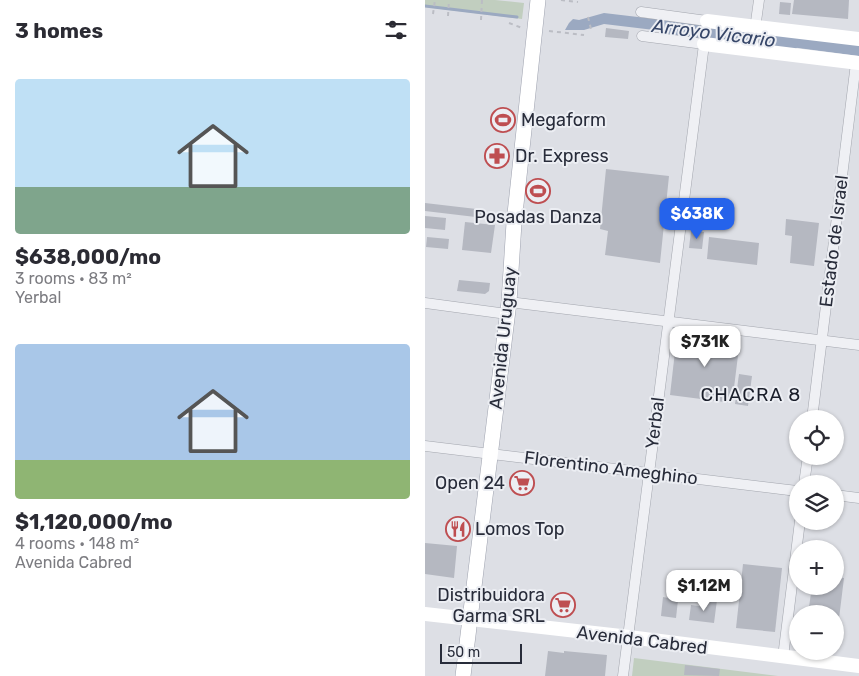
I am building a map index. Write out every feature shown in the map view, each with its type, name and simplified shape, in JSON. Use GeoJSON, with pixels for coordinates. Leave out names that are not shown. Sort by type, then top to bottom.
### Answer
{"type":"FeatureCollection","features":[{"type":"Feature","properties":{"kind":"main road","name":"Avenida Uruguay"},"geometry":{"type":"LineString","coordinates":[[463,676],[508,308],[513,223],[530,28],[537,1]]}},
{"type":"Feature","properties":{"kind":"main road"},"geometry":{"type":"LineString","coordinates":[[707,20],[859,39]]}},
{"type":"Feature","properties":{"kind":"main road"},"geometry":{"type":"LineString","coordinates":[[704,44],[857,63]]}},
{"type":"Feature","properties":{"kind":"main road","name":"Avenida Cabred"},"geometry":{"type":"LineString","coordinates":[[425,614],[859,666]]}},
{"type":"Feature","properties":{"kind":"street"},"geometry":{"type":"LineString","coordinates":[[752,50],[759,0]]}},
{"type":"Feature","properties":{"kind":"street"},"geometry":{"type":"LineString","coordinates":[[641,12],[707,20]]}},
{"type":"Feature","properties":{"kind":"street","name":"Yerbal"},"geometry":{"type":"LineString","coordinates":[[623,676],[707,20]]}},
{"type":"Feature","properties":{"kind":"street"},"geometry":{"type":"LineString","coordinates":[[642,36],[704,44]]}},
{"type":"Feature","properties":{"kind":"street","name":"Estado de Israel"},"geometry":{"type":"LineString","coordinates":[[813,410],[857,63]]}},
{"type":"Feature","properties":{"kind":"street"},"geometry":{"type":"LineString","coordinates":[[425,303],[668,322],[859,344]]}},
{"type":"Feature","properties":{"kind":"street","name":"Florentino Ameghino"},"geometry":{"type":"LineString","coordinates":[[425,446],[789,490]]}},
{"type":"Feature","properties":{"kind":"street"},"geometry":{"type":"LineString","coordinates":[[844,497],[859,498]]}},
{"type":"Feature","properties":{"kind":"street"},"geometry":{"type":"LineString","coordinates":[[783,657],[799,530]]}},
{"type":"Feature","properties":{"kind":"path"},"geometry":{"type":"LineString","coordinates":[[433,14],[435,0]]}},
{"type":"Feature","properties":{"kind":"path"},"geometry":{"type":"LineString","coordinates":[[448,16],[449,0]]}},
{"type":"Feature","properties":{"kind":"path"},"geometry":{"type":"LineString","coordinates":[[561,0],[578,2]]}},
{"type":"Feature","properties":{"kind":"path"},"geometry":{"type":"LineString","coordinates":[[481,20],[482,1]]}},
{"type":"Feature","properties":{"kind":"path"},"geometry":{"type":"LineString","coordinates":[[588,17],[591,29]]}},
{"type":"Feature","properties":{"kind":"path"},"geometry":{"type":"LineString","coordinates":[[509,22],[530,28],[584,34]]}},
{"type":"Feature","properties":{"kind":"green space"},"geometry":{"type":"Polygon","coordinates":[[[425,0],[495,0],[524,3],[522,19],[425,7],[425,0]]]}},
{"type":"Feature","properties":{"kind":"green space"},"geometry":{"type":"Polygon","coordinates":[[[634,658],[778,676],[632,676],[634,658]]]}},
{"type":"Feature","properties":{"kind":"water"},"geometry":{"type":"Polygon","coordinates":[[[604,13],[697,24],[696,35],[604,24],[584,30],[565,30],[573,19],[579,20],[604,13]]]}},
{"type":"Feature","properties":{"kind":"water"},"geometry":{"type":"Polygon","coordinates":[[[763,32],[859,44],[859,56],[761,43],[763,32]]]}},
{"type":"Feature","properties":{"kind":"building"},"geometry":{"type":"Polygon","coordinates":[[[794,0],[849,0],[848,19],[792,14],[794,0]]]}},
{"type":"Feature","properties":{"kind":"building"},"geometry":{"type":"Polygon","coordinates":[[[780,2],[791,3],[790,15],[779,14],[780,2]]]}},
{"type":"Feature","properties":{"kind":"building"},"geometry":{"type":"Polygon","coordinates":[[[606,28],[629,31],[628,39],[605,37],[606,28]]]}},
{"type":"Feature","properties":{"kind":"building"},"geometry":{"type":"Polygon","coordinates":[[[606,169],[669,176],[660,263],[605,255],[608,231],[600,229],[606,169]]]}},
{"type":"Feature","properties":{"kind":"building"},"geometry":{"type":"Polygon","coordinates":[[[425,203],[485,210],[484,218],[425,211],[425,203]]]}},
{"type":"Feature","properties":{"kind":"building"},"geometry":{"type":"Polygon","coordinates":[[[425,216],[446,218],[445,230],[425,228],[425,216]]]}},
{"type":"Feature","properties":{"kind":"building"},"geometry":{"type":"Polygon","coordinates":[[[786,219],[819,223],[814,266],[790,263],[792,236],[785,235],[786,219]]]}},
{"type":"Feature","properties":{"kind":"building"},"geometry":{"type":"Polygon","coordinates":[[[465,222],[495,225],[491,253],[462,250],[465,222]]]}},
{"type":"Feature","properties":{"kind":"building"},"geometry":{"type":"Polygon","coordinates":[[[691,231],[704,232],[702,249],[689,248],[691,231]]]}},
{"type":"Feature","properties":{"kind":"building"},"geometry":{"type":"Polygon","coordinates":[[[427,237],[449,239],[448,249],[426,247],[427,237]]]}},
{"type":"Feature","properties":{"kind":"building"},"geometry":{"type":"Polygon","coordinates":[[[709,237],[759,243],[757,265],[707,259],[709,237]]]}},
{"type":"Feature","properties":{"kind":"building"},"geometry":{"type":"Polygon","coordinates":[[[459,280],[490,283],[489,291],[485,294],[457,291],[459,280]]]}},
{"type":"Feature","properties":{"kind":"building"},"geometry":{"type":"Polygon","coordinates":[[[677,334],[740,340],[732,403],[670,395],[677,334]]]}},
{"type":"Feature","properties":{"kind":"building"},"geometry":{"type":"Polygon","coordinates":[[[739,374],[752,376],[748,406],[735,404],[739,374]]]}},
{"type":"Feature","properties":{"kind":"building"},"geometry":{"type":"Polygon","coordinates":[[[425,543],[457,546],[454,578],[425,574],[425,543]]]}},
{"type":"Feature","properties":{"kind":"building"},"geometry":{"type":"Polygon","coordinates":[[[743,564],[782,568],[775,632],[736,628],[743,564]]]}},
{"type":"Feature","properties":{"kind":"building"},"geometry":{"type":"Polygon","coordinates":[[[811,595],[842,595],[841,605],[809,605],[811,595]]]}},
{"type":"Feature","properties":{"kind":"building"},"geometry":{"type":"Polygon","coordinates":[[[663,597],[678,600],[676,618],[661,616],[663,597]]]}},
{"type":"Feature","properties":{"kind":"building"},"geometry":{"type":"Polygon","coordinates":[[[708,599],[717,600],[714,623],[689,620],[691,605],[707,607],[708,599]]]}},
{"type":"Feature","properties":{"kind":"building"},"geometry":{"type":"Polygon","coordinates":[[[548,651],[607,655],[605,676],[545,676],[548,651]]]}},
{"type":"Feature","properties":{"kind":"building"},"geometry":{"type":"Polygon","coordinates":[[[685,665],[720,669],[719,676],[684,675],[685,665]]]}},
{"type":"Feature","properties":{"kind":"waterway","name":"Arroyo Vicario"},"geometry":{"type":"LineString","coordinates":[[425,6],[517,17]]}},
{"type":"Feature","properties":{"kind":"waterway","name":"Arroyo Vicario"},"geometry":{"type":"LineString","coordinates":[[670,28],[788,43]]}},
{"type":"Feature","properties":{"kind":"place","name":"Megaform"},"geometry":{"type":"Point","coordinates":[503,120]}},
{"type":"Feature","properties":{"kind":"place","name":"Dr. Express"},"geometry":{"type":"Point","coordinates":[497,156]}},
{"type":"Feature","properties":{"kind":"place","name":"Posadas Danza"},"geometry":{"type":"Point","coordinates":[538,191]}},
{"type":"Feature","properties":{"kind":"place","name":"Open 24"},"geometry":{"type":"Point","coordinates":[522,483]}},
{"type":"Feature","properties":{"kind":"place","name":"Lomos Top"},"geometry":{"type":"Point","coordinates":[458,529]}},
{"type":"Feature","properties":{"kind":"place","name":"Distribuidora Garma SRL"},"geometry":{"type":"Point","coordinates":[563,605]}},
{"type":"Feature","properties":{"kind":"district","name":"CHACRA 8"},"geometry":{"type":"Point","coordinates":[751,394]}}]}
